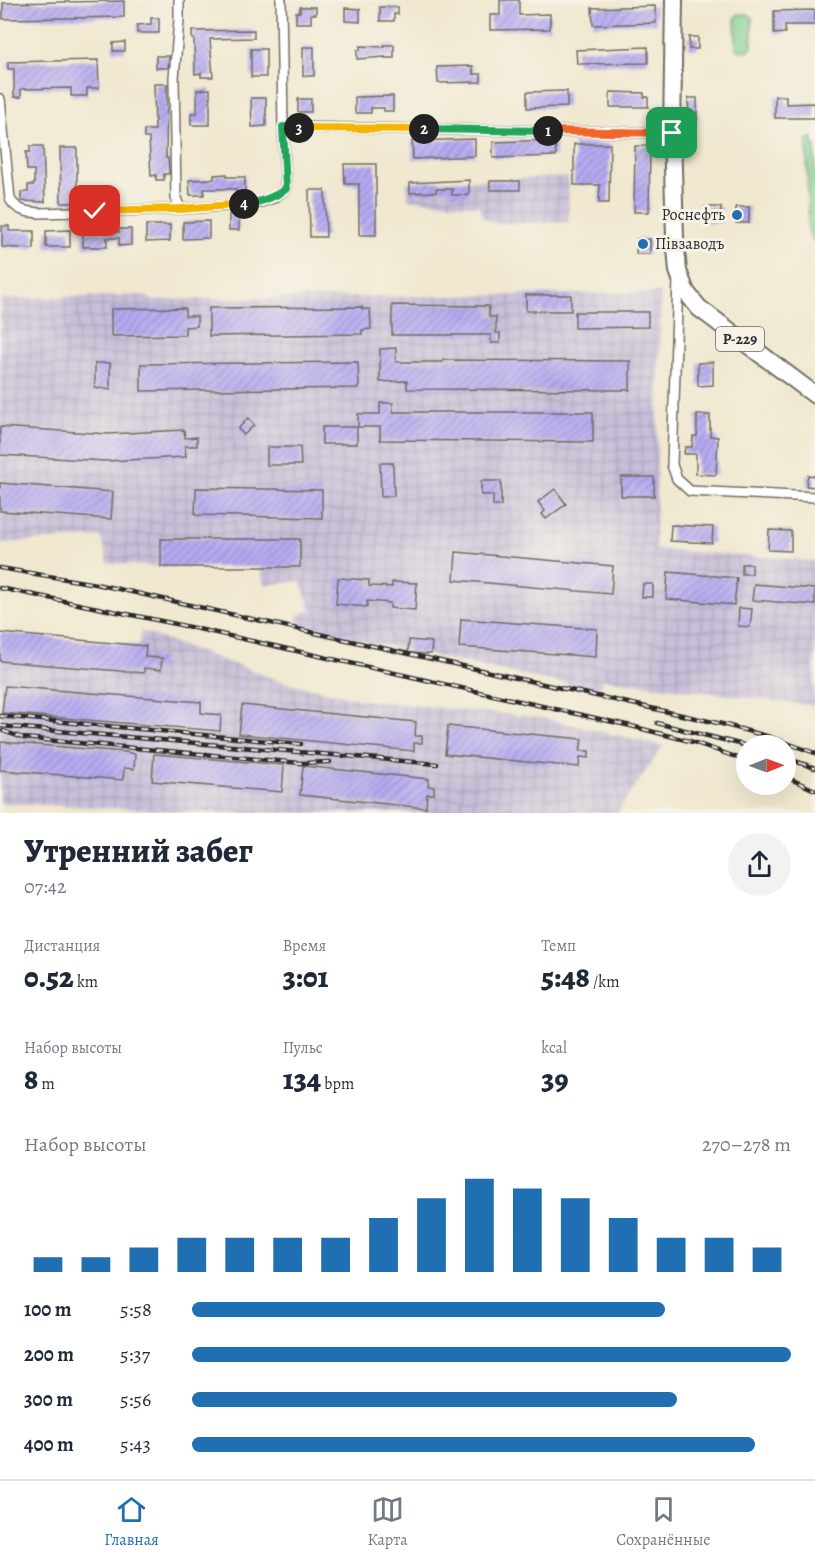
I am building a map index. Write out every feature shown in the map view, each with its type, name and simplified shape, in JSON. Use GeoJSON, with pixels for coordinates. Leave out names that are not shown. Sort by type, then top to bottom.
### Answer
{"type":"FeatureCollection","features":[{"type":"Feature","properties":{"kind":"highway","name":"Р-229"},"geometry":{"type":"LineString","coordinates":[[674,0],[672,133],[678,271],[686,292],[699,308],[815,395]]}},
{"type":"Feature","properties":{"kind":"street"},"geometry":{"type":"LineString","coordinates":[[179,0],[174,78],[176,198],[180,209]]}},
{"type":"Feature","properties":{"kind":"street"},"geometry":{"type":"LineString","coordinates":[[0,99],[10,199],[15,207],[25,212],[180,209],[255,204],[273,198],[286,189],[281,0]]}},
{"type":"Feature","properties":{"kind":"street"},"geometry":{"type":"LineString","coordinates":[[283,127],[672,133]]}},
{"type":"Feature","properties":{"kind":"street"},"geometry":{"type":"LineString","coordinates":[[678,271],[672,465],[677,479],[690,491],[815,497]]}},
{"type":"Feature","properties":{"kind":"shaded area"},"geometry":{"type":"Polygon","coordinates":[[[568,177],[569,222],[496,223],[482,217],[480,206],[408,199],[407,182],[568,177]]]}},
{"type":"Feature","properties":{"kind":"shaded area"},"geometry":{"type":"Polygon","coordinates":[[[661,293],[655,549],[815,561],[815,706],[602,679],[599,691],[298,627],[297,615],[311,610],[300,581],[264,585],[260,567],[161,567],[108,563],[101,537],[0,543],[0,299],[145,295],[151,300],[661,293]]]}},
{"type":"Feature","properties":{"kind":"shaded area"},"geometry":{"type":"Polygon","coordinates":[[[141,631],[284,682],[362,700],[543,718],[663,746],[617,813],[229,813],[0,803],[0,633],[139,646],[141,631]]]}},
{"type":"Feature","properties":{"kind":"green space"},"geometry":{"type":"Polygon","coordinates":[[[739,14],[748,14],[752,17],[752,47],[749,50],[741,51],[736,48],[735,17],[739,14]]]}},
{"type":"Feature","properties":{"kind":"green space"},"geometry":{"type":"Polygon","coordinates":[[[813,138],[813,145],[815,145],[815,243],[808,227],[807,139],[813,138]]]}},
{"type":"Feature","properties":{"kind":"building"},"geometry":{"type":"Polygon","coordinates":[[[500,0],[519,0],[519,15],[550,14],[550,29],[490,30],[490,15],[500,15],[500,0]]]}},
{"type":"Feature","properties":{"kind":"building"},"geometry":{"type":"Polygon","coordinates":[[[124,1],[124,17],[3,19],[3,3],[124,1]]]}},
{"type":"Feature","properties":{"kind":"building"},"geometry":{"type":"Polygon","coordinates":[[[655,6],[656,23],[593,25],[592,8],[655,6]]]}},
{"type":"Feature","properties":{"kind":"building"},"geometry":{"type":"Polygon","coordinates":[[[300,7],[316,7],[316,14],[311,14],[311,23],[296,23],[296,12],[300,12],[300,7]]]}},
{"type":"Feature","properties":{"kind":"building"},"geometry":{"type":"Polygon","coordinates":[[[380,7],[398,7],[398,14],[394,14],[394,21],[380,21],[380,7]]]}},
{"type":"Feature","properties":{"kind":"building"},"geometry":{"type":"Polygon","coordinates":[[[345,8],[360,9],[360,22],[345,21],[345,8]]]}},
{"type":"Feature","properties":{"kind":"building"},"geometry":{"type":"Polygon","coordinates":[[[815,10],[815,25],[785,25],[785,33],[774,34],[774,11],[815,10]]]}},
{"type":"Feature","properties":{"kind":"building"},"geometry":{"type":"Polygon","coordinates":[[[151,18],[159,18],[159,33],[137,33],[137,25],[151,24],[151,18]]]}},
{"type":"Feature","properties":{"kind":"building"},"geometry":{"type":"Polygon","coordinates":[[[254,30],[254,38],[210,39],[213,77],[201,77],[201,73],[195,74],[192,31],[254,30]]]}},
{"type":"Feature","properties":{"kind":"building"},"geometry":{"type":"Polygon","coordinates":[[[689,37],[698,37],[698,49],[689,49],[689,37]]]}},
{"type":"Feature","properties":{"kind":"building"},"geometry":{"type":"Polygon","coordinates":[[[125,42],[125,51],[113,51],[113,43],[125,42]]]}},
{"type":"Feature","properties":{"kind":"building"},"geometry":{"type":"Polygon","coordinates":[[[384,45],[394,45],[394,58],[357,59],[357,50],[360,50],[360,46],[384,47],[384,45]]]}},
{"type":"Feature","properties":{"kind":"building"},"geometry":{"type":"Polygon","coordinates":[[[303,47],[314,47],[314,76],[303,76],[303,47]]]}},
{"type":"Feature","properties":{"kind":"building"},"geometry":{"type":"Polygon","coordinates":[[[648,47],[648,63],[577,64],[576,50],[648,47]]]}},
{"type":"Feature","properties":{"kind":"building"},"geometry":{"type":"Polygon","coordinates":[[[251,49],[266,49],[266,77],[251,77],[251,49]]]}},
{"type":"Feature","properties":{"kind":"building"},"geometry":{"type":"Polygon","coordinates":[[[156,56],[169,56],[168,68],[156,68],[156,56]]]}},
{"type":"Feature","properties":{"kind":"building"},"geometry":{"type":"Polygon","coordinates":[[[98,60],[99,88],[87,88],[87,96],[71,96],[71,88],[21,89],[21,97],[14,97],[14,69],[8,69],[8,62],[98,60]]]}},
{"type":"Feature","properties":{"kind":"building"},"geometry":{"type":"Polygon","coordinates":[[[473,66],[473,74],[481,74],[481,82],[438,83],[437,67],[473,66]]]}},
{"type":"Feature","properties":{"kind":"building"},"geometry":{"type":"Polygon","coordinates":[[[154,84],[167,84],[166,158],[168,158],[169,174],[164,174],[164,180],[156,180],[156,175],[151,176],[149,138],[144,138],[144,130],[155,130],[154,84]]]}},
{"type":"Feature","properties":{"kind":"building"},"geometry":{"type":"Polygon","coordinates":[[[210,89],[210,125],[191,125],[191,113],[197,113],[197,90],[210,89]]]}},
{"type":"Feature","properties":{"kind":"building"},"geometry":{"type":"Polygon","coordinates":[[[567,91],[567,107],[527,108],[527,92],[567,91]]]}},
{"type":"Feature","properties":{"kind":"building"},"geometry":{"type":"Polygon","coordinates":[[[610,92],[644,93],[644,97],[648,97],[648,107],[610,107],[610,92]]]}},
{"type":"Feature","properties":{"kind":"building"},"geometry":{"type":"Polygon","coordinates":[[[393,96],[393,111],[371,108],[371,113],[355,113],[355,97],[393,96]]]}},
{"type":"Feature","properties":{"kind":"building"},"geometry":{"type":"Polygon","coordinates":[[[775,96],[786,96],[786,104],[815,103],[815,118],[775,118],[775,96]]]}},
{"type":"Feature","properties":{"kind":"building"},"geometry":{"type":"Polygon","coordinates":[[[251,98],[266,98],[266,126],[252,127],[251,98]]]}},
{"type":"Feature","properties":{"kind":"building"},"geometry":{"type":"Polygon","coordinates":[[[688,98],[697,98],[697,120],[689,120],[688,98]]]}},
{"type":"Feature","properties":{"kind":"building"},"geometry":{"type":"Polygon","coordinates":[[[298,99],[311,99],[311,112],[298,112],[298,99]]]}},
{"type":"Feature","properties":{"kind":"building"},"geometry":{"type":"Polygon","coordinates":[[[475,139],[475,156],[413,159],[412,141],[475,139]]]}},
{"type":"Feature","properties":{"kind":"building"},"geometry":{"type":"Polygon","coordinates":[[[555,140],[556,156],[493,158],[493,142],[555,140]]]}},
{"type":"Feature","properties":{"kind":"building"},"geometry":{"type":"Polygon","coordinates":[[[574,144],[610,144],[609,203],[599,203],[600,185],[574,185],[574,144]]]}},
{"type":"Feature","properties":{"kind":"building"},"geometry":{"type":"Polygon","coordinates":[[[30,146],[43,146],[45,202],[21,201],[21,192],[28,192],[28,185],[34,185],[34,170],[27,170],[26,152],[30,152],[30,146]]]}},
{"type":"Feature","properties":{"kind":"building"},"geometry":{"type":"Polygon","coordinates":[[[635,146],[650,146],[649,212],[634,212],[635,146]]]}},
{"type":"Feature","properties":{"kind":"building"},"geometry":{"type":"Polygon","coordinates":[[[60,148],[77,148],[77,203],[61,203],[60,148]]]}},
{"type":"Feature","properties":{"kind":"building"},"geometry":{"type":"Polygon","coordinates":[[[344,164],[376,164],[376,235],[359,235],[359,184],[345,184],[344,164]]]}},
{"type":"Feature","properties":{"kind":"building"},"geometry":{"type":"Polygon","coordinates":[[[227,174],[227,177],[245,177],[245,193],[236,193],[236,189],[204,189],[204,195],[190,195],[189,180],[214,179],[214,175],[227,174]]]}},
{"type":"Feature","properties":{"kind":"building"},"geometry":{"type":"Polygon","coordinates":[[[469,180],[469,195],[452,195],[452,189],[410,193],[410,183],[469,180]]]}},
{"type":"Feature","properties":{"kind":"building"},"geometry":{"type":"Polygon","coordinates":[[[490,181],[520,181],[520,190],[490,190],[490,181]]]}},
{"type":"Feature","properties":{"kind":"building"},"geometry":{"type":"Polygon","coordinates":[[[309,190],[325,190],[326,237],[310,237],[309,190]]]}},
{"type":"Feature","properties":{"kind":"building"},"geometry":{"type":"Polygon","coordinates":[[[704,207],[721,207],[721,223],[704,223],[704,207]]]}},
{"type":"Feature","properties":{"kind":"building"},"geometry":{"type":"Polygon","coordinates":[[[736,207],[749,207],[749,223],[736,223],[736,207]]]}},
{"type":"Feature","properties":{"kind":"building"},"geometry":{"type":"Polygon","coordinates":[[[229,214],[239,214],[239,230],[229,230],[229,214]]]}},
{"type":"Feature","properties":{"kind":"building"},"geometry":{"type":"Polygon","coordinates":[[[209,221],[209,238],[183,239],[183,222],[209,221]]]}},
{"type":"Feature","properties":{"kind":"building"},"geometry":{"type":"Polygon","coordinates":[[[146,225],[170,225],[170,241],[146,242],[146,225]]]}},
{"type":"Feature","properties":{"kind":"building"},"geometry":{"type":"Polygon","coordinates":[[[2,226],[9,226],[9,231],[34,231],[34,249],[2,247],[2,226]]]}},
{"type":"Feature","properties":{"kind":"building"},"geometry":{"type":"Polygon","coordinates":[[[119,229],[131,229],[131,245],[119,246],[119,238],[107,238],[107,247],[83,247],[83,231],[119,232],[119,229]]]}},
{"type":"Feature","properties":{"kind":"building"},"geometry":{"type":"Polygon","coordinates":[[[70,230],[70,247],[46,247],[46,231],[70,230]]]}},
{"type":"Feature","properties":{"kind":"building"},"geometry":{"type":"Polygon","coordinates":[[[637,239],[650,239],[650,254],[636,254],[637,239]]]}},
{"type":"Feature","properties":{"kind":"building"},"geometry":{"type":"Polygon","coordinates":[[[526,295],[571,295],[571,311],[526,311],[526,295]]]}},
{"type":"Feature","properties":{"kind":"building"},"geometry":{"type":"Polygon","coordinates":[[[392,305],[489,306],[489,317],[496,317],[496,333],[500,333],[500,343],[491,343],[491,335],[392,335],[392,305]]]}},
{"type":"Feature","properties":{"kind":"building"},"geometry":{"type":"Polygon","coordinates":[[[362,307],[362,309],[370,309],[371,329],[362,330],[362,334],[209,336],[209,308],[362,307]]]}},
{"type":"Feature","properties":{"kind":"building"},"geometry":{"type":"Polygon","coordinates":[[[185,308],[185,316],[197,316],[197,326],[185,327],[185,335],[111,336],[111,309],[185,308]]]}},
{"type":"Feature","properties":{"kind":"building"},"geometry":{"type":"Polygon","coordinates":[[[575,312],[648,312],[648,327],[575,328],[575,312]]]}},
{"type":"Feature","properties":{"kind":"building"},"geometry":{"type":"Polygon","coordinates":[[[396,348],[396,362],[630,361],[630,390],[407,389],[407,381],[380,382],[380,349],[396,348]]]}},
{"type":"Feature","properties":{"kind":"building"},"geometry":{"type":"Polygon","coordinates":[[[358,362],[359,388],[141,391],[141,364],[358,362]]]}},
{"type":"Feature","properties":{"kind":"building"},"geometry":{"type":"Polygon","coordinates":[[[713,362],[713,385],[698,386],[698,363],[713,362]]]}},
{"type":"Feature","properties":{"kind":"building"},"geometry":{"type":"Polygon","coordinates":[[[95,363],[110,363],[110,389],[95,388],[95,363]]]}},
{"type":"Feature","properties":{"kind":"building"},"geometry":{"type":"Polygon","coordinates":[[[380,403],[393,403],[393,412],[593,412],[593,442],[380,440],[380,427],[358,427],[358,414],[380,414],[380,403]]]}},
{"type":"Feature","properties":{"kind":"building"},"geometry":{"type":"Polygon","coordinates":[[[697,415],[710,415],[710,436],[718,437],[716,475],[696,474],[696,454],[684,454],[685,447],[692,447],[693,436],[697,436],[697,415]]]}},
{"type":"Feature","properties":{"kind":"building"},"geometry":{"type":"Polygon","coordinates":[[[248,418],[254,425],[244,435],[238,429],[248,418]]]}},
{"type":"Feature","properties":{"kind":"building"},"geometry":{"type":"Polygon","coordinates":[[[0,427],[108,434],[184,430],[185,438],[197,437],[197,446],[185,446],[186,457],[106,461],[0,455],[0,427]]]}},
{"type":"Feature","properties":{"kind":"building"},"geometry":{"type":"Polygon","coordinates":[[[322,427],[357,427],[357,444],[322,444],[322,427]]]}},
{"type":"Feature","properties":{"kind":"building"},"geometry":{"type":"Polygon","coordinates":[[[267,447],[300,447],[301,465],[267,465],[267,447]]]}},
{"type":"Feature","properties":{"kind":"building"},"geometry":{"type":"Polygon","coordinates":[[[380,463],[393,463],[394,496],[381,497],[380,463]]]}},
{"type":"Feature","properties":{"kind":"building"},"geometry":{"type":"Polygon","coordinates":[[[808,475],[815,476],[815,487],[806,486],[808,475]]]}},
{"type":"Feature","properties":{"kind":"building"},"geometry":{"type":"Polygon","coordinates":[[[621,477],[654,477],[654,496],[621,496],[621,477]]]}},
{"type":"Feature","properties":{"kind":"building"},"geometry":{"type":"Polygon","coordinates":[[[481,481],[501,481],[501,506],[493,506],[493,495],[481,495],[481,481]]]}},
{"type":"Feature","properties":{"kind":"building"},"geometry":{"type":"Polygon","coordinates":[[[0,483],[113,492],[111,519],[0,511],[0,483]]]}},
{"type":"Feature","properties":{"kind":"building"},"geometry":{"type":"Polygon","coordinates":[[[196,488],[322,490],[322,518],[195,515],[196,488]]]}},
{"type":"Feature","properties":{"kind":"building"},"geometry":{"type":"Polygon","coordinates":[[[555,489],[566,504],[546,519],[542,514],[545,511],[538,502],[555,489]]]}},
{"type":"Feature","properties":{"kind":"building"},"geometry":{"type":"Polygon","coordinates":[[[671,525],[713,527],[712,543],[670,541],[671,525]]]}},
{"type":"Feature","properties":{"kind":"building"},"geometry":{"type":"Polygon","coordinates":[[[769,530],[791,531],[791,551],[768,550],[769,530]]]}},
{"type":"Feature","properties":{"kind":"building"},"geometry":{"type":"Polygon","coordinates":[[[161,539],[300,539],[300,567],[161,567],[161,539]]]}},
{"type":"Feature","properties":{"kind":"building"},"geometry":{"type":"Polygon","coordinates":[[[456,552],[613,566],[611,594],[454,580],[456,552]]]}},
{"type":"Feature","properties":{"kind":"building"},"geometry":{"type":"Polygon","coordinates":[[[742,564],[752,564],[752,574],[742,574],[742,564]]]}},
{"type":"Feature","properties":{"kind":"building"},"geometry":{"type":"Polygon","coordinates":[[[668,572],[737,578],[734,605],[666,599],[668,572]]]}},
{"type":"Feature","properties":{"kind":"building"},"geometry":{"type":"Polygon","coordinates":[[[338,578],[369,580],[369,586],[392,587],[392,582],[417,583],[415,610],[390,608],[390,603],[367,601],[367,607],[336,604],[338,578]]]}},
{"type":"Feature","properties":{"kind":"building"},"geometry":{"type":"Polygon","coordinates":[[[643,584],[653,584],[653,597],[642,597],[643,584]]]}},
{"type":"Feature","properties":{"kind":"building"},"geometry":{"type":"Polygon","coordinates":[[[754,584],[815,589],[815,605],[752,600],[754,584]]]}},
{"type":"Feature","properties":{"kind":"building"},"geometry":{"type":"Polygon","coordinates":[[[739,608],[752,609],[750,627],[738,626],[739,608]]]}},
{"type":"Feature","properties":{"kind":"building"},"geometry":{"type":"Polygon","coordinates":[[[461,619],[597,629],[596,657],[459,647],[461,619]]]}},
{"type":"Feature","properties":{"kind":"building"},"geometry":{"type":"Polygon","coordinates":[[[0,633],[146,646],[145,657],[162,658],[161,670],[144,668],[144,673],[0,661],[0,633]]]}},
{"type":"Feature","properties":{"kind":"building"},"geometry":{"type":"Polygon","coordinates":[[[409,640],[432,642],[431,654],[408,653],[409,640]]]}},
{"type":"Feature","properties":{"kind":"building"},"geometry":{"type":"Polygon","coordinates":[[[5,686],[201,702],[201,713],[221,715],[220,731],[2,713],[5,686]]]}},
{"type":"Feature","properties":{"kind":"building"},"geometry":{"type":"Polygon","coordinates":[[[242,705],[416,722],[415,736],[422,736],[422,743],[414,743],[414,751],[239,734],[242,705]]]}},
{"type":"Feature","properties":{"kind":"building"},"geometry":{"type":"Polygon","coordinates":[[[448,726],[582,739],[580,751],[589,751],[589,758],[580,757],[579,767],[445,754],[448,726]]]}},
{"type":"Feature","properties":{"kind":"building"},"geometry":{"type":"Polygon","coordinates":[[[1,742],[135,754],[134,769],[124,768],[123,780],[0,770],[1,742]]]}},
{"type":"Feature","properties":{"kind":"building"},"geometry":{"type":"Polygon","coordinates":[[[154,754],[284,765],[282,792],[152,781],[154,754]]]}},
{"type":"Feature","properties":{"kind":"building"},"geometry":{"type":"Polygon","coordinates":[[[303,766],[429,779],[428,786],[434,787],[434,794],[427,794],[426,808],[300,795],[303,766]]]}},
{"type":"Feature","properties":{"kind":"railway"},"geometry":{"type":"LineString","coordinates":[[0,568],[96,584],[722,724],[770,737],[815,753]]}},
{"type":"Feature","properties":{"kind":"railway"},"geometry":{"type":"LineString","coordinates":[[0,588],[176,624],[631,726],[693,742],[736,757]]}},
{"type":"Feature","properties":{"kind":"railway"},"geometry":{"type":"LineString","coordinates":[[0,716],[301,744]]}},
{"type":"Feature","properties":{"kind":"railway"},"geometry":{"type":"LineString","coordinates":[[657,723],[736,743]]}},
{"type":"Feature","properties":{"kind":"railway"},"geometry":{"type":"LineString","coordinates":[[0,726],[437,764]]}},
{"type":"Feature","properties":{"kind":"railway"},"geometry":{"type":"LineString","coordinates":[[3,731],[23,738],[301,763],[330,762]]}},
{"type":"Feature","properties":{"kind":"railway"},"geometry":{"type":"LineString","coordinates":[[796,761],[815,768]]}},
{"type":"Feature","properties":{"kind":"railway"},"geometry":{"type":"LineString","coordinates":[[796,781],[815,790]]}},
{"type":"Feature","properties":{"kind":"place","name":"Роснефть"},"geometry":{"type":"Point","coordinates":[737,215]}},
{"type":"Feature","properties":{"kind":"place","name":"Пiвзаводъ"},"geometry":{"type":"Point","coordinates":[643,244]}},
{"type":"Feature","properties":{"kind":"route"},"geometry":{"type":"LineString","coordinates":[[95,211],[255,204],[273,198],[286,189],[283,127],[672,133]]}}]}
